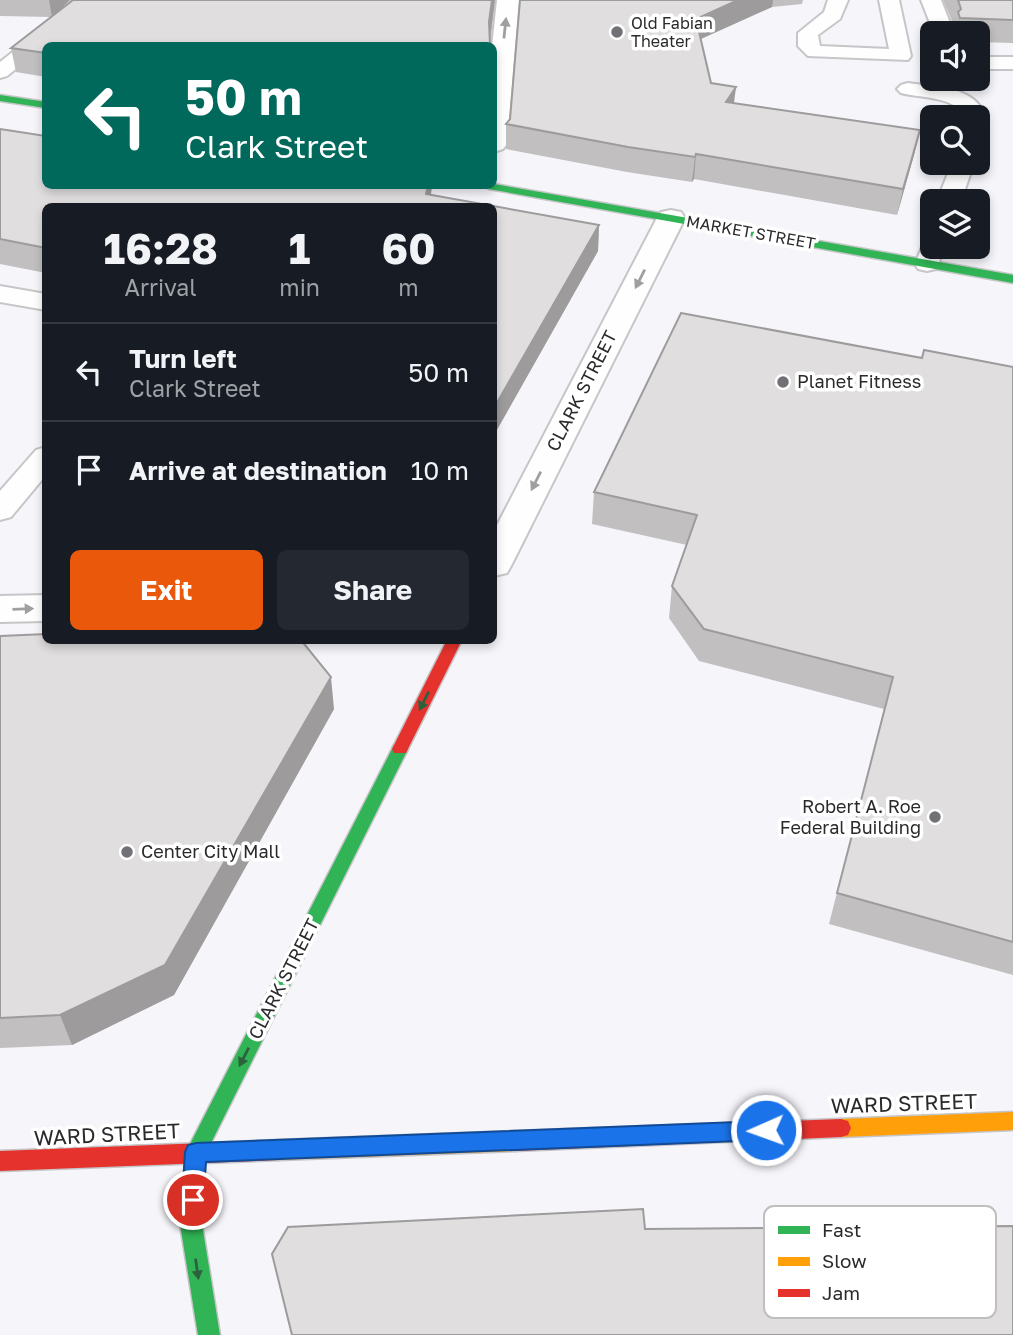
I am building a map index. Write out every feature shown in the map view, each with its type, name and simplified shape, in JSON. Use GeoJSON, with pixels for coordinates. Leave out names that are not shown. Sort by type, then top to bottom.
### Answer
{"type":"FeatureCollection","features":[{"type":"Feature","properties":{"kind":"main road"},"geometry":{"type":"LineString","coordinates":[[0,98],[42,103]]}},
{"type":"Feature","properties":{"kind":"main road","name":"MARKET STREET"},"geometry":{"type":"LineString","coordinates":[[497,187],[671,218],[920,254]]}},
{"type":"Feature","properties":{"kind":"main road","name":"MARKET STREET"},"geometry":{"type":"LineString","coordinates":[[944,259],[1013,279]]}},
{"type":"Feature","properties":{"kind":"main road","name":"CLARK STREET"},"geometry":{"type":"LineString","coordinates":[[209,1335],[191,1224],[196,1152],[453,644]]}},
{"type":"Feature","properties":{"kind":"main road","name":"WARD STREET"},"geometry":{"type":"LineString","coordinates":[[0,1161],[1013,1121]]}},
{"type":"Feature","properties":{"kind":"street"},"geometry":{"type":"LineString","coordinates":[[497,113],[508,0]]}},
{"type":"Feature","properties":{"kind":"street","name":"CLARK STREET"},"geometry":{"type":"LineString","coordinates":[[497,558],[671,218]]}},
{"type":"Feature","properties":{"kind":"street"},"geometry":{"type":"LineString","coordinates":[[0,609],[42,608]]}},
{"type":"Feature","properties":{"kind":"lane"},"geometry":{"type":"LineString","coordinates":[[0,72],[76,12],[83,0]]}},
{"type":"Feature","properties":{"kind":"lane"},"geometry":{"type":"LineString","coordinates":[[838,0],[833,15],[808,33],[808,46],[815,52],[901,56],[889,0]]}},
{"type":"Feature","properties":{"kind":"lane"},"geometry":{"type":"LineString","coordinates":[[931,0],[939,21]]}},
{"type":"Feature","properties":{"kind":"lane"},"geometry":{"type":"LineString","coordinates":[[990,63],[1013,64]]}},
{"type":"Feature","properties":{"kind":"lane"},"geometry":{"type":"LineString","coordinates":[[908,89],[958,98],[967,105]]}},
{"type":"Feature","properties":{"kind":"lane"},"geometry":{"type":"LineString","coordinates":[[0,294],[42,301]]}},
{"type":"Feature","properties":{"kind":"lane"},"geometry":{"type":"LineString","coordinates":[[0,510],[42,461]]}},
{"type":"Feature","properties":{"kind":"building"},"geometry":{"type":"Polygon","coordinates":[[[73,0],[492,0],[490,42],[42,42],[42,52],[11,48],[73,0]]]}},
{"type":"Feature","properties":{"kind":"building"},"geometry":{"type":"Polygon","coordinates":[[[520,0],[738,0],[696,19],[711,83],[736,87],[726,102],[920,130],[903,189],[696,154],[695,157],[628,147],[506,124],[510,119],[520,0]]]}},
{"type":"Feature","properties":{"kind":"building"},"geometry":{"type":"Polygon","coordinates":[[[958,0],[1013,0],[1013,20],[960,18],[958,0]]]}},
{"type":"Feature","properties":{"kind":"building"},"geometry":{"type":"Polygon","coordinates":[[[0,129],[42,135],[42,189],[427,189],[426,194],[476,203],[42,203],[42,247],[0,239],[0,129]]]}},
{"type":"Feature","properties":{"kind":"building"},"geometry":{"type":"Polygon","coordinates":[[[497,207],[599,225],[497,403],[497,207]]]}},
{"type":"Feature","properties":{"kind":"building"},"geometry":{"type":"Polygon","coordinates":[[[681,313],[922,358],[924,350],[1013,367],[1013,942],[837,893],[893,677],[704,629],[672,586],[697,515],[594,492],[681,313]]]}},
{"type":"Feature","properties":{"kind":"building","name":"Center City Mall"},"geometry":{"type":"Polygon","coordinates":[[[42,634],[42,644],[304,644],[331,677],[165,965],[60,1015],[0,1018],[0,636],[42,634]]]}},
{"type":"Feature","properties":{"kind":"building"},"geometry":{"type":"Polygon","coordinates":[[[643,1209],[645,1229],[764,1228],[764,1318],[996,1318],[996,1226],[1013,1226],[1013,1335],[292,1335],[272,1254],[288,1227],[643,1209]]]}},
{"type":"Feature","properties":{"kind":"traffic: fast"},"geometry":{"type":"LineString","coordinates":[[0,98],[42,104]]}},
{"type":"Feature","properties":{"kind":"traffic: fast"},"geometry":{"type":"LineString","coordinates":[[497,187],[1013,279]]}},
{"type":"Feature","properties":{"kind":"traffic: fast"},"geometry":{"type":"LineString","coordinates":[[209,1335],[191,1224],[196,1152],[400,749]]}},
{"type":"Feature","properties":{"kind":"traffic: slow"},"geometry":{"type":"LineString","coordinates":[[841,1128],[1013,1121]]}},
{"type":"Feature","properties":{"kind":"traffic: slow"},"geometry":{"type":"LineString","coordinates":[[279,1150],[515,1141]]}},
{"type":"Feature","properties":{"kind":"traffic: jam"},"geometry":{"type":"LineString","coordinates":[[400,749],[453,644]]}},
{"type":"Feature","properties":{"kind":"traffic: jam"},"geometry":{"type":"LineString","coordinates":[[515,1141],[841,1128]]}},
{"type":"Feature","properties":{"kind":"traffic: jam"},"geometry":{"type":"LineString","coordinates":[[0,1161],[279,1150]]}},
{"type":"Feature","properties":{"kind":"place","name":"Old Fabian Theater"},"geometry":{"type":"Point","coordinates":[617,32]}},
{"type":"Feature","properties":{"kind":"place","name":"Planet Fitness"},"geometry":{"type":"Point","coordinates":[783,382]}},
{"type":"Feature","properties":{"kind":"place","name":"Robert A. Roe Federal Building"},"geometry":{"type":"Point","coordinates":[935,817]}},
{"type":"Feature","properties":{"kind":"place","name":"Center City Mall"},"geometry":{"type":"Point","coordinates":[127,852]}},
{"type":"Feature","properties":{"kind":"route"},"geometry":{"type":"LineString","coordinates":[[193,1200],[196,1152],[766,1130]]}}]}
